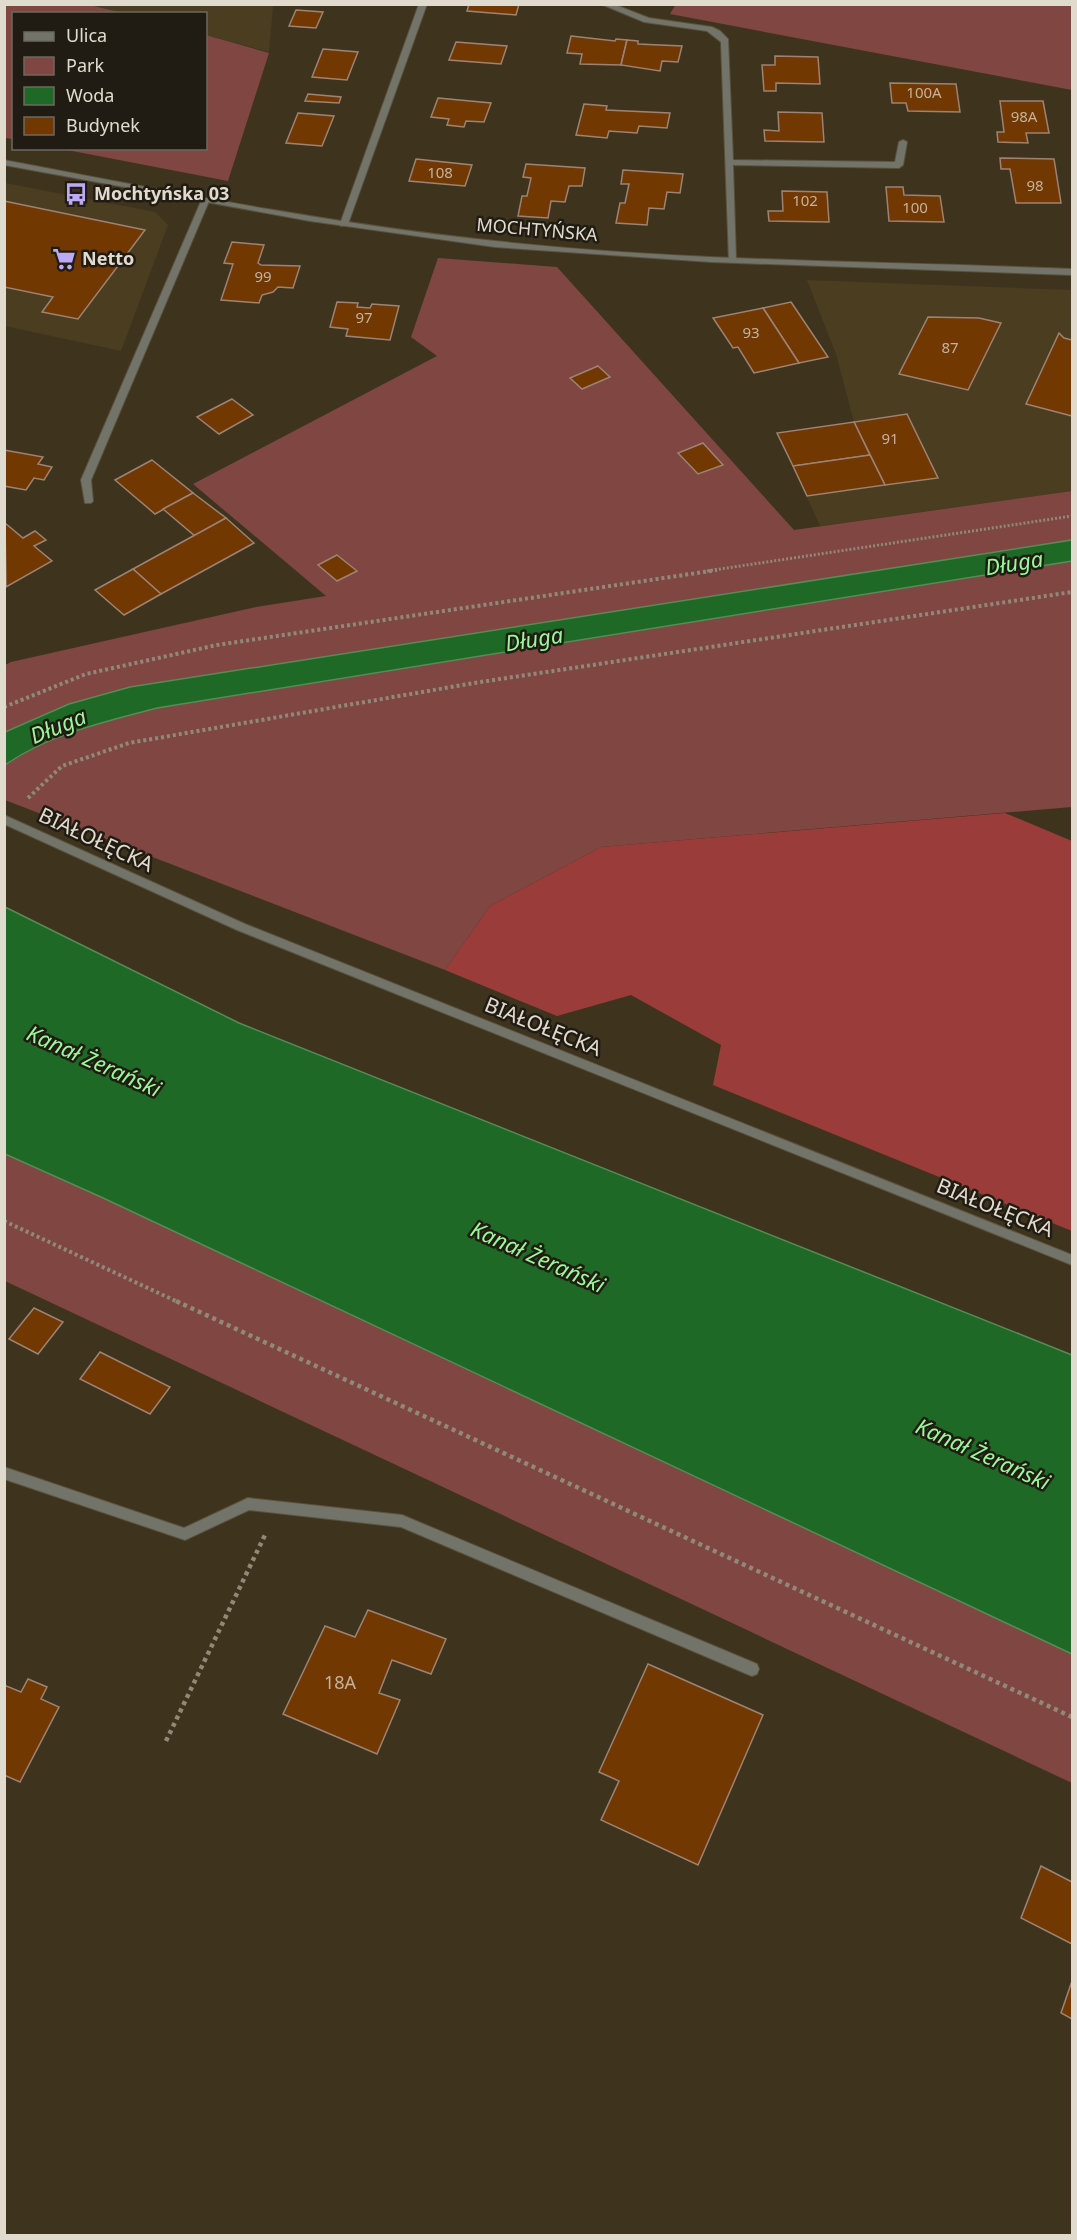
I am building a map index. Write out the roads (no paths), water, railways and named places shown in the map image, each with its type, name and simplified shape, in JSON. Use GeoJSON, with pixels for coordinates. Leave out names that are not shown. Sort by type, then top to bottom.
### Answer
{"type":"FeatureCollection","features":[{"type":"Feature","properties":{"kind":"street"},"geometry":{"type":"LineString","coordinates":[[344,224],[423,4]]}},
{"type":"Feature","properties":{"kind":"street"},"geometry":{"type":"LineString","coordinates":[[605,4],[632,16],[708,29],[722,37],[726,45],[732,260]]}},
{"type":"Feature","properties":{"kind":"street"},"geometry":{"type":"LineString","coordinates":[[729,162],[899,165],[903,142]]}},
{"type":"Feature","properties":{"kind":"street","name":"MOCHTYŃSKA"},"geometry":{"type":"LineString","coordinates":[[4,162],[205,201],[344,224],[507,245],[732,260],[1072,272]]}},
{"type":"Feature","properties":{"kind":"street"},"geometry":{"type":"LineString","coordinates":[[88,501],[86,480],[89,471],[205,201]]}},
{"type":"Feature","properties":{"kind":"street","name":"BIAŁOŁĘCKA"},"geometry":{"type":"LineString","coordinates":[[4,819],[241,927],[1072,1260]]}},
{"type":"Feature","properties":{"kind":"street"},"geometry":{"type":"LineString","coordinates":[[4,1473],[184,1534],[248,1504],[402,1521],[752,1669]]}},
{"type":"Feature","properties":{"kind":"water","name":"Długa"},"geometry":{"type":"Polygon","coordinates":[[[1072,540],[1072,561],[157,708],[59,737],[22,754],[5,765],[5,732],[69,704],[130,687],[1072,540]]]}},
{"type":"Feature","properties":{"kind":"water","name":"Kanał Żerański"},"geometry":{"type":"Polygon","coordinates":[[[5,907],[239,1023],[1072,1355],[1072,1654],[5,1154],[5,907]]]}},
{"type":"Feature","properties":{"kind":"place","name":"Mochtyńska 03"},"geometry":{"type":"Point","coordinates":[76,194]}},
{"type":"Feature","properties":{"kind":"place","name":"Netto"},"geometry":{"type":"Point","coordinates":[64,259]}}]}
